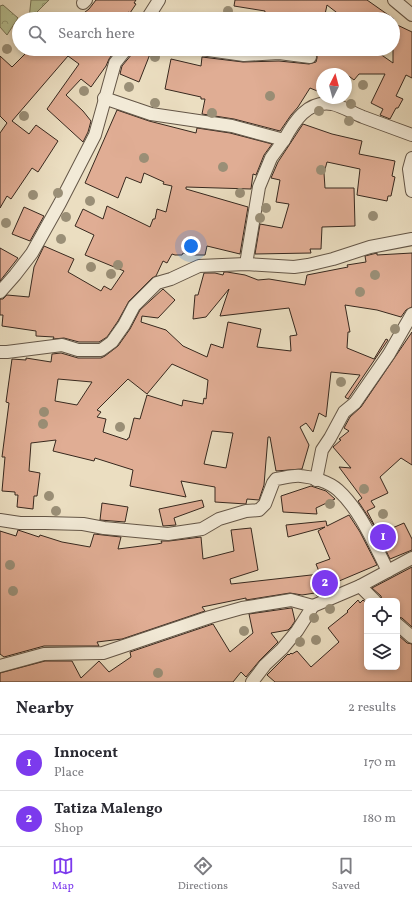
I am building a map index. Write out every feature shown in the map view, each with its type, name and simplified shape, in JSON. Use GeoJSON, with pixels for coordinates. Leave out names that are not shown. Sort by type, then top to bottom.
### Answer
{"type":"FeatureCollection","features":[{"type":"Feature","properties":{"kind":"street"},"geometry":{"type":"LineString","coordinates":[[151,12],[159,0]]}},
{"type":"Feature","properties":{"kind":"street"},"geometry":{"type":"LineString","coordinates":[[394,0],[412,15]]}},
{"type":"Feature","properties":{"kind":"street"},"geometry":{"type":"LineString","coordinates":[[0,292],[32,253],[60,203],[94,135],[115,63],[120,56]]}},
{"type":"Feature","properties":{"kind":"street"},"geometry":{"type":"LineString","coordinates":[[302,56],[310,57]]}},
{"type":"Feature","properties":{"kind":"street"},"geometry":{"type":"LineString","coordinates":[[104,98],[151,114],[232,126],[284,140]]}},
{"type":"Feature","properties":{"kind":"street"},"geometry":{"type":"LineString","coordinates":[[246,264],[259,187],[271,158],[284,140],[291,126],[303,111],[320,104],[332,104],[412,135]]}},
{"type":"Feature","properties":{"kind":"street"},"geometry":{"type":"LineString","coordinates":[[412,158],[409,169],[412,191]]}},
{"type":"Feature","properties":{"kind":"street"},"geometry":{"type":"LineString","coordinates":[[2,354],[62,345],[78,350],[101,350],[112,342],[124,325],[134,306],[157,283],[171,279],[199,266],[246,264],[294,267],[333,259],[370,247],[412,240]]}},
{"type":"Feature","properties":{"kind":"street"},"geometry":{"type":"LineString","coordinates":[[316,480],[322,450],[344,412],[355,403],[389,354],[412,314]]}},
{"type":"Feature","properties":{"kind":"street"},"geometry":{"type":"LineString","coordinates":[[0,520],[20,523],[45,522],[83,524],[104,528],[168,534],[202,529],[219,520],[246,511],[259,510],[265,504],[276,479],[301,476],[328,484],[338,490],[355,510],[388,571]]}},
{"type":"Feature","properties":{"kind":"street"},"geometry":{"type":"LineString","coordinates":[[252,682],[265,665],[282,649],[297,631],[313,606],[360,586],[412,558]]}},
{"type":"Feature","properties":{"kind":"street"},"geometry":{"type":"LineString","coordinates":[[360,586],[372,598]]}},
{"type":"Feature","properties":{"kind":"street"},"geometry":{"type":"LineString","coordinates":[[0,666],[44,654],[103,653],[210,617],[242,608],[291,600],[313,606]]}},
{"type":"Feature","properties":{"kind":"street"},"geometry":{"type":"LineString","coordinates":[[400,627],[412,637]]}},
{"type":"Feature","properties":{"kind":"green space"},"geometry":{"type":"Polygon","coordinates":[[[31,0],[49,0],[37,12],[30,12],[31,0]]]}},
{"type":"Feature","properties":{"kind":"green space"},"geometry":{"type":"Polygon","coordinates":[[[3,5],[12,13],[12,27],[7,35],[0,27],[0,6],[3,5]]]}},
{"type":"Feature","properties":{"kind":"building"},"geometry":{"type":"Polygon","coordinates":[[[96,0],[136,0],[134,3],[136,4],[131,12],[85,12],[96,0]]]}},
{"type":"Feature","properties":{"kind":"building"},"geometry":{"type":"Polygon","coordinates":[[[235,0],[367,0],[384,12],[336,12],[327,5],[326,12],[265,12],[234,6],[235,0]]]}},
{"type":"Feature","properties":{"kind":"building"},"geometry":{"type":"Polygon","coordinates":[[[400,26],[412,32],[412,78],[406,75],[396,96],[403,99],[390,119],[380,115],[383,109],[371,103],[385,74],[359,74],[354,80],[352,78],[352,68],[316,68],[316,90],[310,88],[280,131],[234,119],[202,114],[205,99],[165,89],[171,59],[201,66],[202,57],[243,62],[279,61],[309,64],[316,62],[317,56],[383,56],[393,63],[393,56],[400,56],[400,26]]]}},
{"type":"Feature","properties":{"kind":"building"},"geometry":{"type":"Polygon","coordinates":[[[0,56],[12,67],[23,56],[68,56],[12,121],[29,134],[36,125],[58,141],[38,172],[32,168],[11,199],[7,196],[0,208],[0,133],[7,123],[0,116],[0,56]]]}},
{"type":"Feature","properties":{"kind":"building"},"geometry":{"type":"Polygon","coordinates":[[[68,56],[111,56],[91,87],[81,79],[66,95],[91,121],[83,142],[47,109],[79,64],[68,56]]]}},
{"type":"Feature","properties":{"kind":"building"},"geometry":{"type":"Polygon","coordinates":[[[130,56],[149,56],[139,82],[120,74],[122,66],[130,56]]]}},
{"type":"Feature","properties":{"kind":"building"},"geometry":{"type":"Polygon","coordinates":[[[117,110],[149,121],[196,133],[197,128],[230,133],[272,144],[264,155],[256,175],[253,174],[251,189],[186,187],[186,189],[248,207],[240,254],[207,246],[205,255],[191,255],[183,253],[182,255],[172,254],[167,263],[163,261],[156,276],[152,278],[129,301],[107,337],[99,342],[79,342],[64,338],[53,339],[54,337],[36,336],[36,331],[2,326],[3,315],[0,315],[0,299],[3,299],[7,295],[29,297],[34,267],[44,246],[74,259],[68,272],[101,291],[104,286],[111,290],[124,271],[85,255],[94,235],[75,226],[83,209],[103,219],[107,206],[150,227],[153,219],[155,219],[157,209],[166,212],[172,186],[163,184],[164,182],[144,173],[141,183],[126,177],[118,198],[85,183],[117,110]]]}},
{"type":"Feature","properties":{"kind":"building"},"geometry":{"type":"Polygon","coordinates":[[[303,124],[332,134],[362,141],[359,154],[395,161],[392,176],[395,177],[391,196],[388,196],[387,201],[357,195],[360,169],[327,162],[324,173],[325,188],[354,188],[355,226],[322,227],[321,249],[310,249],[311,253],[255,254],[260,224],[282,228],[289,204],[276,202],[280,180],[271,178],[278,162],[303,124]]]}},
{"type":"Feature","properties":{"kind":"building"},"geometry":{"type":"Polygon","coordinates":[[[24,207],[44,216],[30,241],[12,234],[24,207]]]}},
{"type":"Feature","properties":{"kind":"building"},"geometry":{"type":"Polygon","coordinates":[[[0,248],[18,258],[0,281],[0,248]]]}},
{"type":"Feature","properties":{"kind":"building"},"geometry":{"type":"Polygon","coordinates":[[[377,253],[377,255],[412,253],[412,307],[406,310],[401,317],[377,310],[345,305],[350,332],[348,332],[347,348],[374,359],[386,339],[388,340],[348,399],[345,397],[360,375],[331,372],[326,417],[319,413],[313,432],[306,423],[300,427],[309,445],[302,469],[276,471],[270,437],[268,437],[264,485],[259,500],[247,499],[246,504],[215,502],[215,487],[181,481],[186,497],[130,486],[133,470],[95,458],[94,461],[53,451],[56,440],[31,443],[29,471],[40,473],[37,496],[34,496],[33,509],[17,507],[18,495],[15,495],[15,492],[2,491],[5,457],[2,457],[9,403],[6,402],[12,359],[26,360],[26,358],[51,362],[52,354],[61,353],[78,358],[101,358],[118,346],[130,329],[140,310],[163,289],[175,300],[158,318],[142,316],[141,322],[166,330],[183,346],[207,357],[211,344],[223,348],[228,322],[261,329],[257,347],[291,351],[290,336],[297,335],[289,308],[220,316],[229,289],[206,317],[193,319],[195,295],[198,295],[204,273],[223,275],[224,272],[227,272],[245,275],[258,280],[269,279],[305,285],[307,275],[366,262],[365,256],[377,253]],[[172,364],[147,394],[128,379],[97,410],[101,412],[97,417],[106,419],[103,432],[127,440],[129,438],[134,418],[140,419],[147,395],[182,406],[183,400],[203,404],[204,398],[206,399],[208,380],[172,364]],[[58,379],[55,401],[77,405],[92,382],[58,379]],[[212,431],[204,464],[226,468],[233,433],[212,431]]]}},
{"type":"Feature","properties":{"kind":"building"},"geometry":{"type":"Polygon","coordinates":[[[412,332],[412,465],[401,458],[380,477],[388,493],[371,501],[375,507],[367,511],[378,532],[388,526],[390,529],[404,523],[412,539],[412,550],[390,559],[373,524],[358,501],[362,498],[339,467],[351,468],[333,447],[341,440],[339,439],[349,431],[344,428],[350,417],[361,407],[412,332]]]}},
{"type":"Feature","properties":{"kind":"building"},"geometry":{"type":"Polygon","coordinates":[[[311,486],[326,491],[335,499],[316,508],[317,514],[283,512],[281,496],[311,486]]]}},
{"type":"Feature","properties":{"kind":"building"},"geometry":{"type":"Polygon","coordinates":[[[202,500],[204,507],[174,518],[176,525],[163,526],[159,509],[202,500]]]}},
{"type":"Feature","properties":{"kind":"building"},"geometry":{"type":"Polygon","coordinates":[[[102,503],[128,507],[125,522],[100,520],[102,503]]]}},
{"type":"Feature","properties":{"kind":"building"},"geometry":{"type":"Polygon","coordinates":[[[349,515],[360,532],[377,565],[332,584],[334,589],[317,596],[315,593],[302,595],[290,593],[246,600],[246,598],[202,607],[205,611],[122,639],[97,642],[99,646],[44,646],[4,657],[0,654],[0,531],[16,536],[18,530],[39,537],[40,535],[62,542],[90,547],[94,534],[121,537],[118,549],[162,543],[161,541],[201,537],[203,559],[234,551],[231,530],[251,528],[258,570],[230,579],[231,584],[320,574],[316,564],[330,559],[318,531],[325,527],[288,537],[286,525],[326,521],[327,526],[349,515]]]}},
{"type":"Feature","properties":{"kind":"building"},"geometry":{"type":"Polygon","coordinates":[[[412,567],[412,627],[400,618],[400,598],[381,598],[372,588],[412,567]]]}},
{"type":"Feature","properties":{"kind":"building"},"geometry":{"type":"Polygon","coordinates":[[[358,600],[360,603],[363,600],[364,601],[364,670],[400,670],[400,637],[407,643],[412,644],[412,682],[275,682],[267,675],[288,654],[292,654],[297,651],[311,667],[339,642],[328,628],[348,612],[347,611],[358,600]]]}},
{"type":"Feature","properties":{"kind":"building"},"geometry":{"type":"Polygon","coordinates":[[[292,608],[295,621],[291,627],[288,630],[271,633],[278,642],[246,677],[241,672],[233,682],[0,682],[0,673],[45,661],[72,661],[81,678],[99,661],[109,672],[131,657],[130,652],[213,624],[230,652],[253,633],[249,614],[292,608]]]}},
{"type":"Feature","properties":{"kind":"place","name":"Innocent"},"geometry":{"type":"Point","coordinates":[383,537]}},
{"type":"Feature","properties":{"kind":"place","name":"Tatiza Malengo"},"geometry":{"type":"Point","coordinates":[325,583]}}]}
